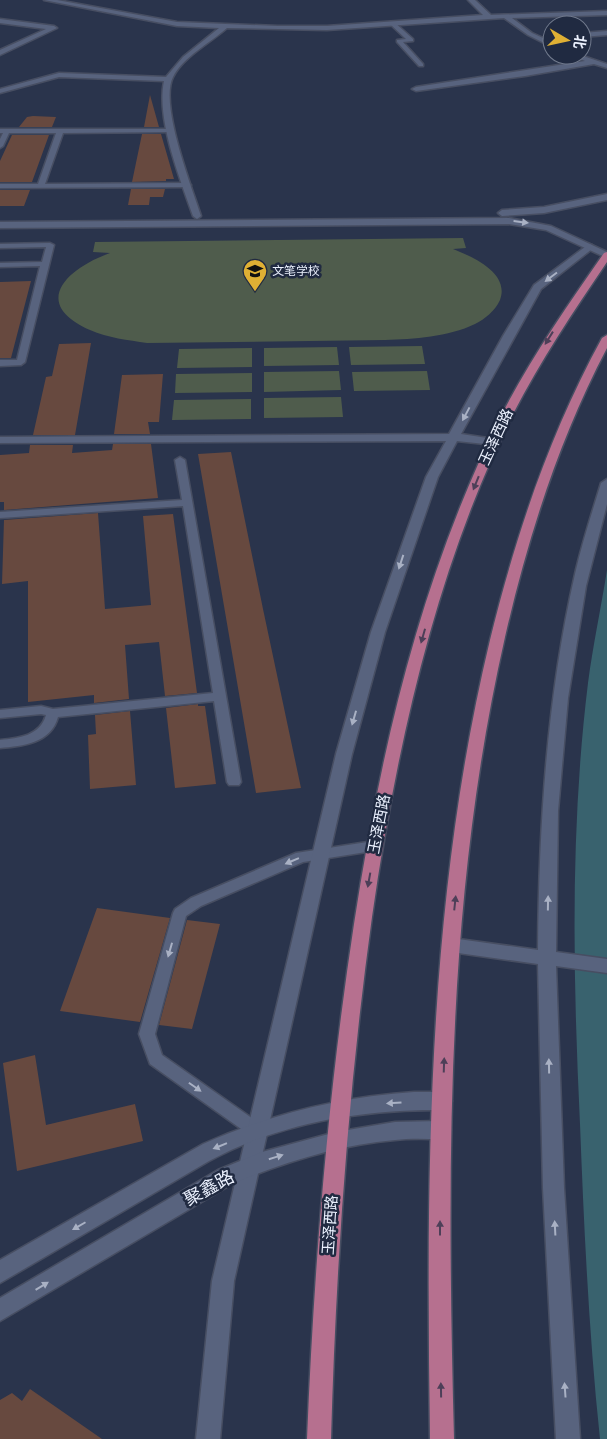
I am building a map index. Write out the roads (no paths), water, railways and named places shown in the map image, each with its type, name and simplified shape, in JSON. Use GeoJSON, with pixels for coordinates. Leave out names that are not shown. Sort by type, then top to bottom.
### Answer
{"type":"FeatureCollection","features":[{"type":"Feature","properties":{"kind":"main road","name":"玉泽西路"},"geometry":{"type":"LineString","coordinates":[[319,1439],[323,1329],[336,1140],[348,1025],[374,846],[396,736],[425,630],[455,536],[494,442],[524,380],[544,345],[565,312],[607,255]]}},
{"type":"Feature","properties":{"kind":"main road"},"geometry":{"type":"LineString","coordinates":[[442,1439],[439,1337],[441,1130],[451,945],[463,827],[475,747],[503,614],[526,530],[556,445],[580,390],[607,338]]}},
{"type":"Feature","properties":{"kind":"street"},"geometry":{"type":"LineString","coordinates":[[48,0],[177,24],[224,27],[310,28],[607,13]]}},
{"type":"Feature","properties":{"kind":"street"},"geometry":{"type":"LineString","coordinates":[[471,0],[490,18]]}},
{"type":"Feature","properties":{"kind":"street"},"geometry":{"type":"LineString","coordinates":[[506,18],[542,41]]}},
{"type":"Feature","properties":{"kind":"street"},"geometry":{"type":"LineString","coordinates":[[0,21],[54,28],[0,53]]}},
{"type":"Feature","properties":{"kind":"street"},"geometry":{"type":"LineString","coordinates":[[197,216],[170,130],[164,92],[168,79],[179,65],[224,27]]}},
{"type":"Feature","properties":{"kind":"street"},"geometry":{"type":"LineString","coordinates":[[592,34],[607,33]]}},
{"type":"Feature","properties":{"kind":"street"},"geometry":{"type":"LineString","coordinates":[[416,90],[594,62],[607,66]]}},
{"type":"Feature","properties":{"kind":"street"},"geometry":{"type":"LineString","coordinates":[[0,91],[59,75],[168,79]]}},
{"type":"Feature","properties":{"kind":"street"},"geometry":{"type":"LineString","coordinates":[[0,218],[497,213],[544,210],[607,197]]}},
{"type":"Feature","properties":{"kind":"street"},"geometry":{"type":"LineString","coordinates":[[0,225],[499,221],[528,223],[548,228],[607,255]]}},
{"type":"Feature","properties":{"kind":"street"},"geometry":{"type":"LineString","coordinates":[[208,1439],[223,1281],[344,754],[378,632],[432,477],[508,336],[537,287],[589,247]]}},
{"type":"Feature","properties":{"kind":"street"},"geometry":{"type":"LineString","coordinates":[[0,440],[454,437],[494,442]]}},
{"type":"Feature","properties":{"kind":"street"},"geometry":{"type":"LineString","coordinates":[[568,1439],[551,1135],[551,795],[561,687],[579,584],[607,483]]}},
{"type":"Feature","properties":{"kind":"street"},"geometry":{"type":"LineString","coordinates":[[451,945],[607,966]]}},
{"type":"Feature","properties":{"kind":"street","name":"聚鑫路"},"geometry":{"type":"LineString","coordinates":[[0,1272],[210,1150],[258,1131],[306,1117],[339,1110],[390,1103],[442,1101]]}},
{"type":"Feature","properties":{"kind":"street","name":"聚鑫路"},"geometry":{"type":"LineString","coordinates":[[0,1310],[225,1177],[278,1156],[336,1140],[395,1131],[441,1130]]}},
{"type":"Feature","properties":{"kind":"lane"},"geometry":{"type":"LineString","coordinates":[[392,23],[411,40],[399,41],[421,65]]}},
{"type":"Feature","properties":{"kind":"lane"},"geometry":{"type":"LineString","coordinates":[[0,146],[3,131],[170,130]]}},
{"type":"Feature","properties":{"kind":"lane"},"geometry":{"type":"LineString","coordinates":[[41,186],[60,131]]}},
{"type":"Feature","properties":{"kind":"lane"},"geometry":{"type":"LineString","coordinates":[[0,186],[187,185]]}},
{"type":"Feature","properties":{"kind":"lane"},"geometry":{"type":"LineString","coordinates":[[0,246],[50,245],[21,362],[0,362]]}},
{"type":"Feature","properties":{"kind":"lane"},"geometry":{"type":"LineString","coordinates":[[0,265],[45,264]]}},
{"type":"Feature","properties":{"kind":"lane"},"geometry":{"type":"LineString","coordinates":[[180,460],[234,782]]}},
{"type":"Feature","properties":{"kind":"lane"},"geometry":{"type":"LineString","coordinates":[[0,515],[187,503]]}},
{"type":"Feature","properties":{"kind":"lane"},"geometry":{"type":"LineString","coordinates":[[0,714],[41,710],[53,713],[220,696]]}},
{"type":"Feature","properties":{"kind":"lane"},"geometry":{"type":"LineString","coordinates":[[0,744],[34,738],[48,727],[53,713]]}},
{"type":"Feature","properties":{"kind":"lane"},"geometry":{"type":"LineString","coordinates":[[258,1131],[156,1059],[147,1034],[180,913],[196,902],[301,858],[374,846]]}},
{"type":"Feature","properties":{"kind":"water"},"geometry":{"type":"Polygon","coordinates":[[[607,570],[607,1439],[600,1439],[583,1203],[576,1014],[575,904],[578,793],[582,738],[590,669],[607,570]]]}},
{"type":"Feature","properties":{"kind":"place","name":"文笔学校"},"geometry":{"type":"Point","coordinates":[255,292]}}]}
